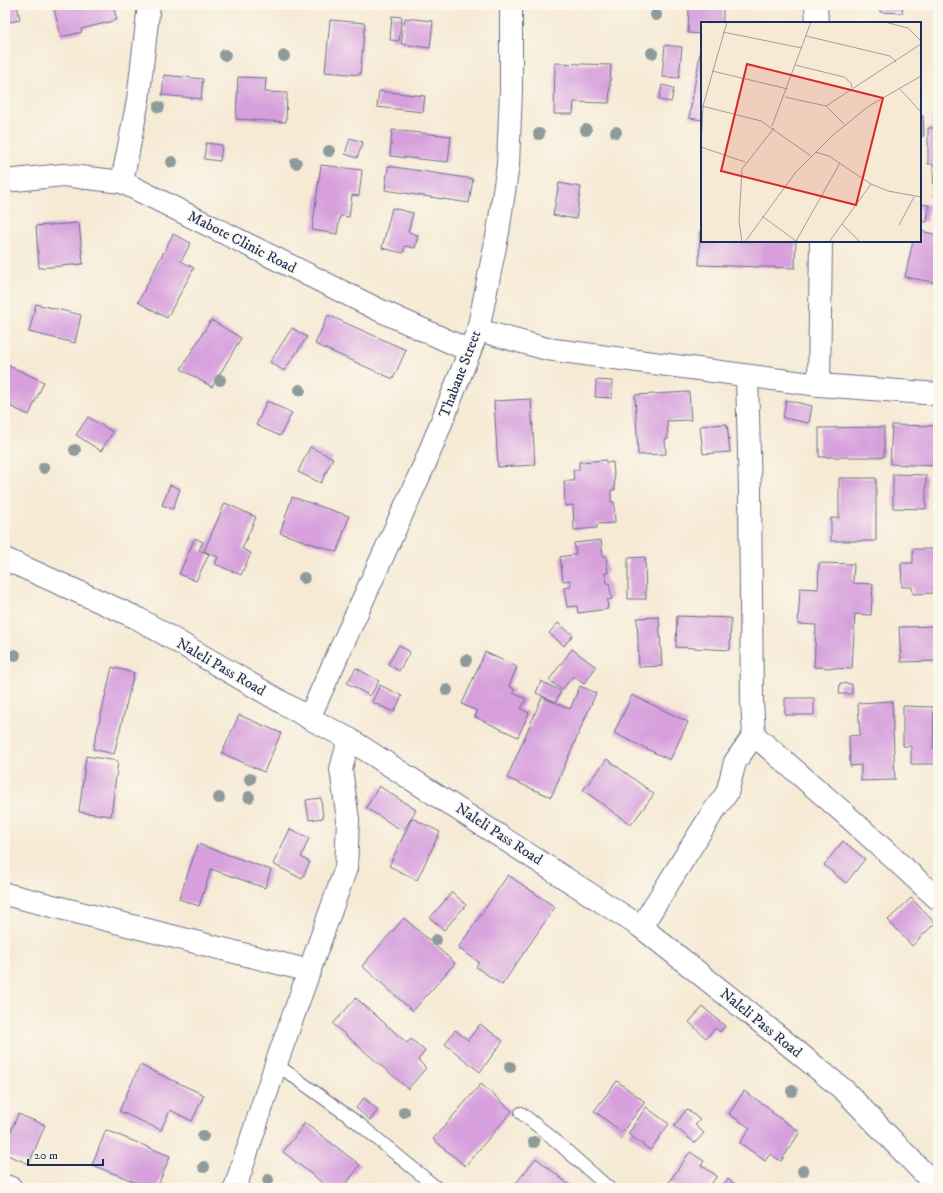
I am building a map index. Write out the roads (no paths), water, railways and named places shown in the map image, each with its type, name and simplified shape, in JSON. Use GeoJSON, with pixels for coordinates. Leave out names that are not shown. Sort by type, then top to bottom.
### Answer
{"type":"FeatureCollection","features":[{"type":"Feature","properties":{"kind":"street"},"geometry":{"type":"LineString","coordinates":[[122,182],[138,100],[149,5]]}},
{"type":"Feature","properties":{"kind":"street","name":"Thabane Street"},"geometry":{"type":"LineString","coordinates":[[309,718],[426,461],[478,330],[498,232],[508,165],[511,90],[511,5]]}},
{"type":"Feature","properties":{"kind":"street"},"geometry":{"type":"LineString","coordinates":[[816,5],[817,22]]}},
{"type":"Feature","properties":{"kind":"street","name":"Mabote Clinic Road"},"geometry":{"type":"LineString","coordinates":[[5,181],[63,175],[122,182],[377,309],[470,351]]}},
{"type":"Feature","properties":{"kind":"street"},"geometry":{"type":"LineString","coordinates":[[819,385],[821,242]]}},
{"type":"Feature","properties":{"kind":"street"},"geometry":{"type":"LineString","coordinates":[[478,330],[547,349],[819,385],[938,394]]}},
{"type":"Feature","properties":{"kind":"street"},"geometry":{"type":"LineString","coordinates":[[641,927],[713,812],[727,793],[735,762],[754,735],[752,701],[747,376]]}},
{"type":"Feature","properties":{"kind":"street","name":"Naleli Pass Road"},"geometry":{"type":"LineString","coordinates":[[5,559],[137,618],[309,718],[349,739],[641,927],[774,1032],[845,1091],[938,1188]]}},
{"type":"Feature","properties":{"kind":"street"},"geometry":{"type":"LineString","coordinates":[[754,735],[844,813],[938,898]]}},
{"type":"Feature","properties":{"kind":"street"},"geometry":{"type":"LineString","coordinates":[[235,1188],[276,1064],[346,868],[348,820],[341,769],[349,739]]}},
{"type":"Feature","properties":{"kind":"street"},"geometry":{"type":"LineString","coordinates":[[5,894],[310,971]]}},
{"type":"Feature","properties":{"kind":"street"},"geometry":{"type":"LineString","coordinates":[[5,1186],[11,1188]]}},
{"type":"Feature","properties":{"kind":"lane"},"geometry":{"type":"LineString","coordinates":[[276,1064],[358,1123],[437,1188]]}},
{"type":"Feature","properties":{"kind":"lane"},"geometry":{"type":"LineString","coordinates":[[521,1113],[609,1188]]}}]}
